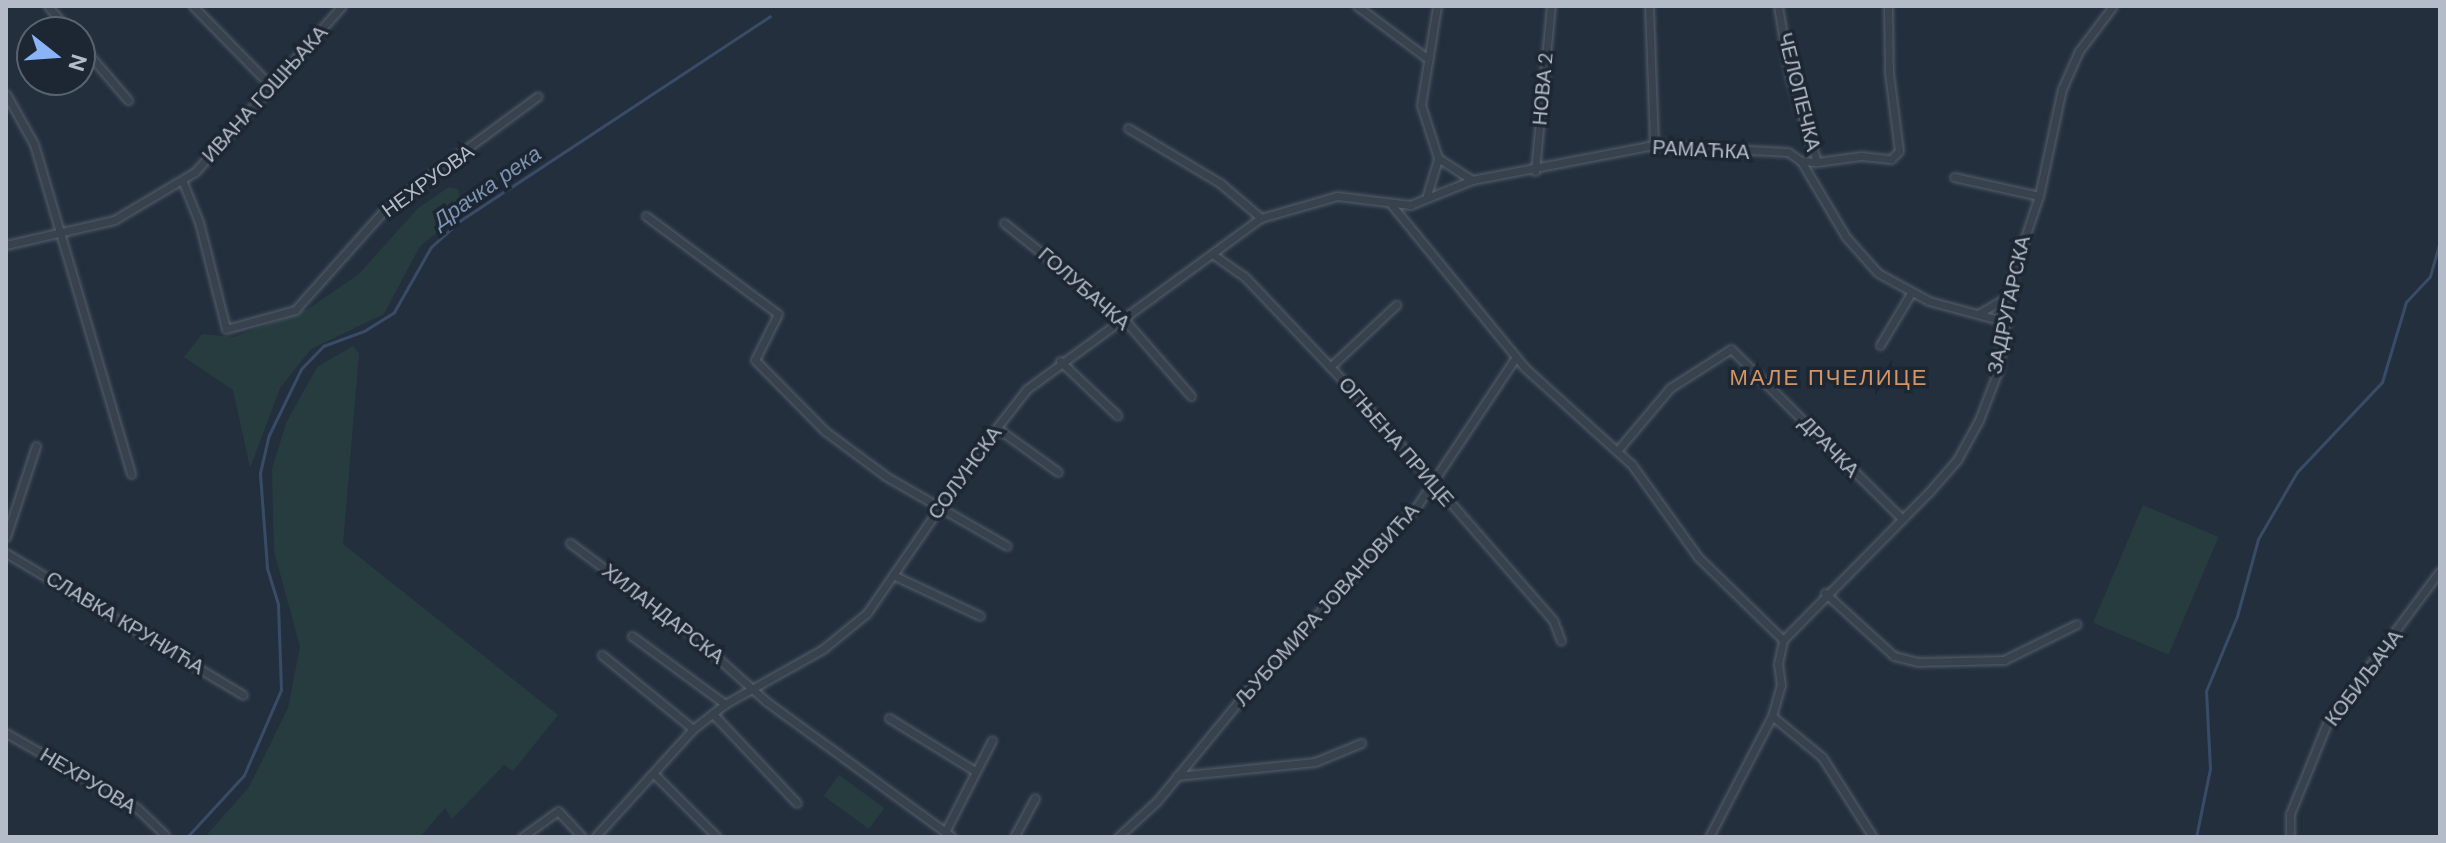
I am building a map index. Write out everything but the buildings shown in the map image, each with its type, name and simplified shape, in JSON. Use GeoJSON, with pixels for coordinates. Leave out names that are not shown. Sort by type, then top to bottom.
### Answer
{"type":"FeatureCollection","features":[{"type":"Feature","properties":{"kind":"street"},"geometry":{"type":"LineString","coordinates":[[193,6],[272,87]]}},
{"type":"Feature","properties":{"kind":"street","name":"ИВАНА ГОШЊАКА"},"geometry":{"type":"LineString","coordinates":[[6,245],[114,220],[195,172],[342,6]]}},
{"type":"Feature","properties":{"kind":"street"},"geometry":{"type":"LineString","coordinates":[[1357,6],[1428,59]]}},
{"type":"Feature","properties":{"kind":"street"},"geometry":{"type":"LineString","coordinates":[[1427,195],[1438,158],[1421,105],[1437,6]]}},
{"type":"Feature","properties":{"kind":"street","name":"НОВА 2"},"geometry":{"type":"LineString","coordinates":[[1535,171],[1551,6]]}},
{"type":"Feature","properties":{"kind":"street"},"geometry":{"type":"LineString","coordinates":[[1649,6],[1654,145]]}},
{"type":"Feature","properties":{"kind":"street","name":"ЧЕЛОПЕЧКА"},"geometry":{"type":"LineString","coordinates":[[1778,6],[1790,76],[1817,162],[1801,161]]}},
{"type":"Feature","properties":{"kind":"street"},"geometry":{"type":"LineString","coordinates":[[1817,162],[1861,156],[1891,159],[1899,151],[1889,73],[1888,6]]}},
{"type":"Feature","properties":{"kind":"street","name":"ЗАДРУГАРСКА"},"geometry":{"type":"LineString","coordinates":[[1783,640],[1825,593],[1902,519],[1957,460],[1979,420],[1998,371],[2021,237],[2039,196],[2062,89],[2079,51],[2113,6]]}},
{"type":"Feature","properties":{"kind":"street"},"geometry":{"type":"LineString","coordinates":[[96,63],[128,100]]}},
{"type":"Feature","properties":{"kind":"street"},"geometry":{"type":"LineString","coordinates":[[6,94],[34,144],[131,474]]}},
{"type":"Feature","properties":{"kind":"street","name":"НЕХРУОВА"},"geometry":{"type":"LineString","coordinates":[[182,180],[199,222],[226,329],[295,310],[387,207],[538,96]]}},
{"type":"Feature","properties":{"kind":"street"},"geometry":{"type":"LineString","coordinates":[[1128,128],[1220,183],[1261,218]]}},
{"type":"Feature","properties":{"kind":"street","name":"РАМАЋКА"},"geometry":{"type":"LineString","coordinates":[[1390,202],[1410,205],[1427,195],[1472,180],[1535,171],[1654,145],[1788,152],[1801,161]]}},
{"type":"Feature","properties":{"kind":"street"},"geometry":{"type":"LineString","coordinates":[[1438,158],[1472,180]]}},
{"type":"Feature","properties":{"kind":"street"},"geometry":{"type":"LineString","coordinates":[[1801,161],[1846,237],[1878,273],[1911,293],[2007,322]]}},
{"type":"Feature","properties":{"kind":"street"},"geometry":{"type":"LineString","coordinates":[[1954,177],[2039,196]]}},
{"type":"Feature","properties":{"kind":"street","name":"СОЛУНСКА"},"geometry":{"type":"LineString","coordinates":[[600,835],[693,729],[725,704],[836,640],[867,613],[997,428],[1027,389],[1060,361],[1215,256],[1261,218],[1337,196],[1390,202]]}},
{"type":"Feature","properties":{"kind":"street"},"geometry":{"type":"LineString","coordinates":[[1390,202],[1516,357],[1617,451],[1698,557],[1783,640],[1781,685],[1772,716],[1709,837]]}},
{"type":"Feature","properties":{"kind":"street"},"geometry":{"type":"LineString","coordinates":[[646,216],[778,314],[755,360],[825,431],[939,508],[1007,546]]}},
{"type":"Feature","properties":{"kind":"street","name":"ГОЛУБАЧКА"},"geometry":{"type":"LineString","coordinates":[[1004,223],[1122,317],[1191,396]]}},
{"type":"Feature","properties":{"kind":"street","name":"ОГЊЕНА ПРИЦЕ"},"geometry":{"type":"LineString","coordinates":[[1215,256],[1244,276],[1330,367],[1553,620],[1561,641]]}},
{"type":"Feature","properties":{"kind":"street"},"geometry":{"type":"LineString","coordinates":[[1880,345],[1911,293]]}},
{"type":"Feature","properties":{"kind":"street"},"geometry":{"type":"LineString","coordinates":[[1978,314],[2009,296]]}},
{"type":"Feature","properties":{"kind":"street"},"geometry":{"type":"LineString","coordinates":[[1330,367],[1396,305]]}},
{"type":"Feature","properties":{"kind":"street","name":"ДРАЧКА"},"geometry":{"type":"LineString","coordinates":[[1617,451],[1670,388],[1731,349],[1902,519]]}},
{"type":"Feature","properties":{"kind":"street","name":"ЉУБОМИРА ЈОВАНОВИЋА"},"geometry":{"type":"LineString","coordinates":[[1118,837],[1177,776],[1432,483],[1516,357]]}},
{"type":"Feature","properties":{"kind":"street"},"geometry":{"type":"LineString","coordinates":[[1060,361],[1117,415]]}},
{"type":"Feature","properties":{"kind":"street"},"geometry":{"type":"LineString","coordinates":[[997,428],[1058,472]]}},
{"type":"Feature","properties":{"kind":"street"},"geometry":{"type":"LineString","coordinates":[[6,537],[36,446]]}},
{"type":"Feature","properties":{"kind":"street","name":"ХИЛАНДАРСКА"},"geometry":{"type":"LineString","coordinates":[[570,543],[948,835]]}},
{"type":"Feature","properties":{"kind":"street","name":"СЛАВКА КРУНИЋА"},"geometry":{"type":"LineString","coordinates":[[6,553],[243,695]]}},
{"type":"Feature","properties":{"kind":"street","name":"КОБИЉАЧА"},"geometry":{"type":"LineString","coordinates":[[2290,837],[2290,814],[2328,721],[2440,571]]}},
{"type":"Feature","properties":{"kind":"street"},"geometry":{"type":"LineString","coordinates":[[893,575],[980,616]]}},
{"type":"Feature","properties":{"kind":"street"},"geometry":{"type":"LineString","coordinates":[[1825,593],[1894,656],[1918,662],[2004,660],[2077,624]]}},
{"type":"Feature","properties":{"kind":"street"},"geometry":{"type":"LineString","coordinates":[[632,636],[725,704]]}},
{"type":"Feature","properties":{"kind":"street"},"geometry":{"type":"LineString","coordinates":[[602,655],[693,729]]}},
{"type":"Feature","properties":{"kind":"street"},"geometry":{"type":"LineString","coordinates":[[713,714],[797,803]]}},
{"type":"Feature","properties":{"kind":"street"},"geometry":{"type":"LineString","coordinates":[[1772,716],[1822,757],[1873,837]]}},
{"type":"Feature","properties":{"kind":"street"},"geometry":{"type":"LineString","coordinates":[[889,718],[975,771]]}},
{"type":"Feature","properties":{"kind":"street","name":"НЕХРУОВА"},"geometry":{"type":"LineString","coordinates":[[6,733],[137,808],[165,835]]}},
{"type":"Feature","properties":{"kind":"street"},"geometry":{"type":"LineString","coordinates":[[948,835],[992,740]]}},
{"type":"Feature","properties":{"kind":"street"},"geometry":{"type":"LineString","coordinates":[[1177,776],[1315,762],[1361,743]]}},
{"type":"Feature","properties":{"kind":"street"},"geometry":{"type":"LineString","coordinates":[[654,774],[717,837]]}},
{"type":"Feature","properties":{"kind":"street"},"geometry":{"type":"LineString","coordinates":[[1014,837],[1035,798]]}},
{"type":"Feature","properties":{"kind":"street"},"geometry":{"type":"LineString","coordinates":[[522,837],[554,811],[582,837]]}},
{"type":"Feature","properties":{"kind":"green space"},"geometry":{"type":"Polygon","coordinates":[[[449,187],[458,189],[463,212],[420,246],[384,314],[311,349],[280,388],[250,468],[233,390],[184,357],[202,334],[234,337],[308,309],[359,274],[417,209],[449,187]]]}},
{"type":"Feature","properties":{"kind":"green space"},"geometry":{"type":"Polygon","coordinates":[[[353,346],[359,353],[343,544],[558,715],[513,771],[504,765],[452,819],[445,808],[420,837],[205,837],[249,787],[288,708],[300,647],[274,551],[272,469],[286,423],[317,367],[353,346]]]}},
{"type":"Feature","properties":{"kind":"green space"},"geometry":{"type":"Polygon","coordinates":[[[2143,505],[2218,537],[2168,655],[2093,623],[2143,505]]]}},
{"type":"Feature","properties":{"kind":"green space"},"geometry":{"type":"Polygon","coordinates":[[[839,775],[884,808],[869,829],[824,796],[839,775]]]}},
{"type":"Feature","properties":{"kind":"waterway","name":"Драчка река"},"geometry":{"type":"LineString","coordinates":[[187,837],[244,775],[281,690],[278,604],[267,567],[260,473],[269,435],[301,369],[323,346],[364,331],[394,312],[431,247],[461,220],[770,16]]}},
{"type":"Feature","properties":{"kind":"waterway"},"geometry":{"type":"LineString","coordinates":[[2196,837],[2210,769],[2206,691],[2237,616],[2258,539],[2297,472],[2382,382],[2406,302],[2430,276],[2440,240]]}},
{"type":"Feature","properties":{"kind":"district","name":"МАЛЕ ПЧЕЛИЦЕ"},"geometry":{"type":"Point","coordinates":[1829,378]}}]}
